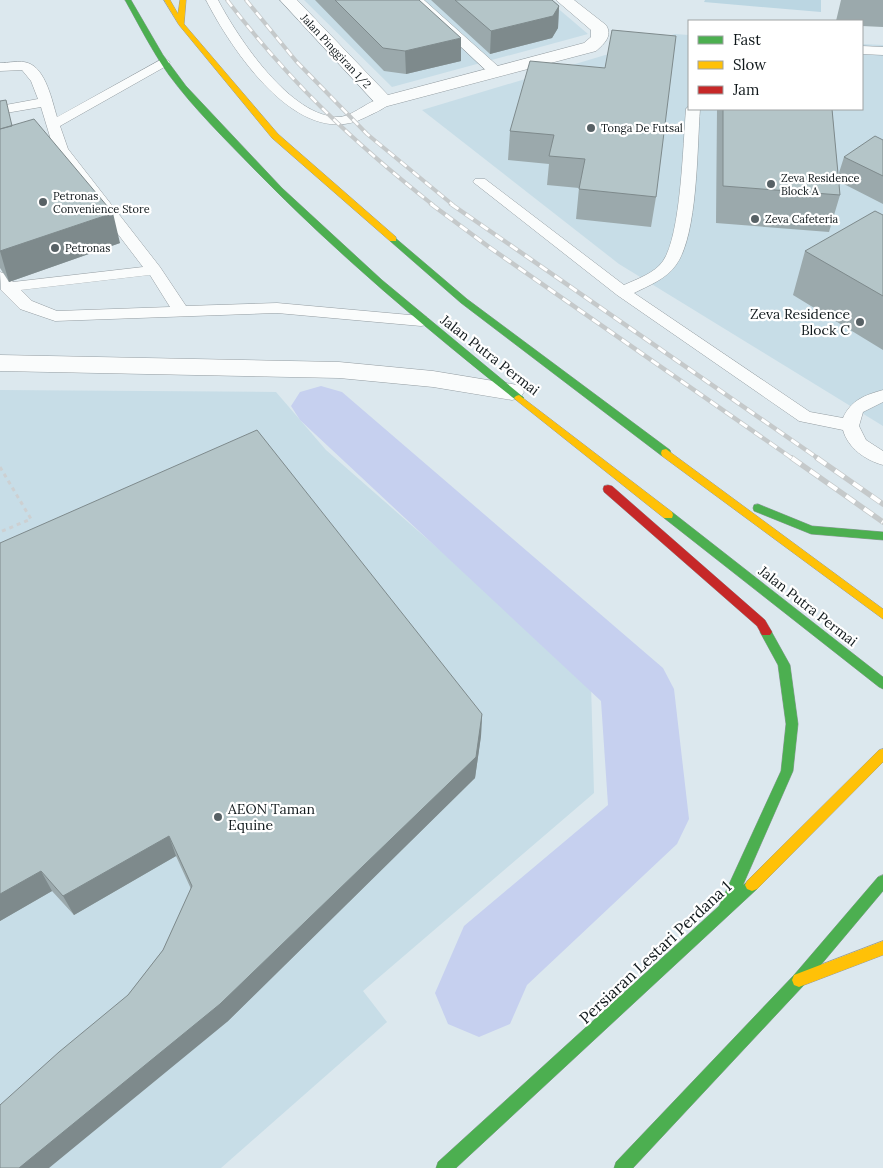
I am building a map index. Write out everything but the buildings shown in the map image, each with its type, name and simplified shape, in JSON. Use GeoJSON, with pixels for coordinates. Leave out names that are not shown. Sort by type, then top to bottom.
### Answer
{"type":"FeatureCollection","features":[{"type":"Feature","properties":{"kind":"main road","name":"Jalan Putra Permai"},"geometry":{"type":"LineString","coordinates":[[128,0],[164,62],[197,104],[282,194],[421,321],[883,684]]}},
{"type":"Feature","properties":{"kind":"main road","name":"Jalan Putra Permai"},"geometry":{"type":"LineString","coordinates":[[166,0],[181,24],[275,136],[457,295],[883,615]]}},
{"type":"Feature","properties":{"kind":"main road"},"geometry":{"type":"LineString","coordinates":[[181,24],[183,0]]}},
{"type":"Feature","properties":{"kind":"main road"},"geometry":{"type":"LineString","coordinates":[[580,445],[604,486],[761,623],[784,665],[792,724],[787,772],[723,913]]}},
{"type":"Feature","properties":{"kind":"main road"},"geometry":{"type":"LineString","coordinates":[[724,494],[811,530],[883,536]]}},
{"type":"Feature","properties":{"kind":"main road","name":"Persiaran Lestari Perdana 1"},"geometry":{"type":"LineString","coordinates":[[444,1168],[723,913],[883,754]]}},
{"type":"Feature","properties":{"kind":"main road"},"geometry":{"type":"LineString","coordinates":[[622,1168],[799,980],[883,881]]}},
{"type":"Feature","properties":{"kind":"main road"},"geometry":{"type":"LineString","coordinates":[[799,980],[883,948]]}},
{"type":"Feature","properties":{"kind":"street","name":"Jalan Pinggiran 1/2"},"geometry":{"type":"LineString","coordinates":[[288,0],[384,102]]}},
{"type":"Feature","properties":{"kind":"street"},"geometry":{"type":"LineString","coordinates":[[384,102],[590,47],[600,39],[600,30],[564,0]]}},
{"type":"Feature","properties":{"kind":"street"},"geometry":{"type":"LineString","coordinates":[[0,363],[240,370],[339,370],[433,379],[512,392]]}},
{"type":"Feature","properties":{"kind":"lane"},"geometry":{"type":"LineString","coordinates":[[212,0],[232,32],[279,90],[291,103],[312,116],[345,121],[384,102]]}},
{"type":"Feature","properties":{"kind":"lane"},"geometry":{"type":"LineString","coordinates":[[417,0],[495,71]]}},
{"type":"Feature","properties":{"kind":"lane"},"geometry":{"type":"LineString","coordinates":[[863,50],[883,51]]}},
{"type":"Feature","properties":{"kind":"lane"},"geometry":{"type":"LineString","coordinates":[[52,125],[164,62]]}},
{"type":"Feature","properties":{"kind":"lane"},"geometry":{"type":"LineString","coordinates":[[0,68],[26,66],[36,74],[61,150],[154,270],[182,311]]}},
{"type":"Feature","properties":{"kind":"lane"},"geometry":{"type":"LineString","coordinates":[[0,80],[36,74]]}},
{"type":"Feature","properties":{"kind":"lane"},"geometry":{"type":"LineString","coordinates":[[0,110],[45,102]]}},
{"type":"Feature","properties":{"kind":"lane"},"geometry":{"type":"LineString","coordinates":[[623,292],[655,276],[671,261],[680,236],[693,110]]}},
{"type":"Feature","properties":{"kind":"lane"},"geometry":{"type":"LineString","coordinates":[[480,182],[623,292],[805,418],[850,425]]}},
{"type":"Feature","properties":{"kind":"lane"},"geometry":{"type":"LineString","coordinates":[[4,282],[154,270]]}},
{"type":"Feature","properties":{"kind":"lane"},"geometry":{"type":"LineString","coordinates":[[4,282],[26,305],[55,316],[277,308],[421,321]]}},
{"type":"Feature","properties":{"kind":"lane"},"geometry":{"type":"LineString","coordinates":[[883,396],[869,399],[858,405],[852,414],[850,425],[854,437],[864,448],[883,459]]}},
{"type":"Feature","properties":{"kind":"path"},"geometry":{"type":"LineString","coordinates":[[0,467],[31,519],[0,532]]}},
{"type":"Feature","properties":{"kind":"shaded area"},"geometry":{"type":"Polygon","coordinates":[[[304,0],[548,0],[588,34],[392,87],[304,0]]]}},
{"type":"Feature","properties":{"kind":"shaded area"},"geometry":{"type":"Polygon","coordinates":[[[705,0],[821,0],[821,12],[704,2],[705,0]]]}},
{"type":"Feature","properties":{"kind":"shaded area"},"geometry":{"type":"Polygon","coordinates":[[[675,34],[688,35],[688,110],[863,110],[863,44],[883,45],[883,426],[619,264],[422,110],[675,34]]]}},
{"type":"Feature","properties":{"kind":"shaded area"},"geometry":{"type":"Polygon","coordinates":[[[0,390],[276,392],[326,450],[591,683],[594,793],[363,991],[387,1022],[221,1168],[0,1168],[0,390]]]}},
{"type":"Feature","properties":{"kind":"waterway"},"geometry":{"type":"LineString","coordinates":[[321,406],[637,689],[649,819],[495,956],[479,993]]}},
{"type":"Feature","properties":{"kind":"railway"},"geometry":{"type":"LineString","coordinates":[[227,0],[274,58],[323,109],[376,158],[433,205]]}},
{"type":"Feature","properties":{"kind":"railway"},"geometry":{"type":"LineString","coordinates":[[246,0],[296,61],[367,134],[453,205]]}},
{"type":"Feature","properties":{"kind":"railway"},"geometry":{"type":"LineString","coordinates":[[431,204],[489,247],[793,459]]}},
{"type":"Feature","properties":{"kind":"railway"},"geometry":{"type":"LineString","coordinates":[[451,204],[819,459]]}},
{"type":"Feature","properties":{"kind":"railway"},"geometry":{"type":"LineString","coordinates":[[792,458],[883,522]]}},
{"type":"Feature","properties":{"kind":"railway"},"geometry":{"type":"LineString","coordinates":[[817,458],[883,504]]}},
{"type":"Feature","properties":{"kind":"traffic: fast"},"geometry":{"type":"LineString","coordinates":[[128,0],[150,40],[173,75],[214,123],[279,190],[378,282],[519,398]]}},
{"type":"Feature","properties":{"kind":"traffic: fast"},"geometry":{"type":"LineString","coordinates":[[393,239],[464,301],[666,453]]}},
{"type":"Feature","properties":{"kind":"traffic: fast"},"geometry":{"type":"LineString","coordinates":[[758,508],[811,530],[883,536]]}},
{"type":"Feature","properties":{"kind":"traffic: fast"},"geometry":{"type":"LineString","coordinates":[[668,515],[883,684]]}},
{"type":"Feature","properties":{"kind":"traffic: fast"},"geometry":{"type":"LineString","coordinates":[[723,913],[787,771],[792,724],[784,665],[766,632]]}},
{"type":"Feature","properties":{"kind":"traffic: fast"},"geometry":{"type":"LineString","coordinates":[[622,1168],[799,980],[883,881]]}},
{"type":"Feature","properties":{"kind":"traffic: fast"},"geometry":{"type":"LineString","coordinates":[[444,1168],[752,885]]}},
{"type":"Feature","properties":{"kind":"traffic: slow"},"geometry":{"type":"LineString","coordinates":[[167,0],[181,24],[275,136],[393,239]]}},
{"type":"Feature","properties":{"kind":"traffic: slow"},"geometry":{"type":"LineString","coordinates":[[181,24],[183,0]]}},
{"type":"Feature","properties":{"kind":"traffic: slow"},"geometry":{"type":"LineString","coordinates":[[519,398],[668,515]]}},
{"type":"Feature","properties":{"kind":"traffic: slow"},"geometry":{"type":"LineString","coordinates":[[666,453],[883,615]]}},
{"type":"Feature","properties":{"kind":"traffic: slow"},"geometry":{"type":"LineString","coordinates":[[752,885],[883,754]]}},
{"type":"Feature","properties":{"kind":"traffic: slow"},"geometry":{"type":"LineString","coordinates":[[799,980],[883,948]]}},
{"type":"Feature","properties":{"kind":"traffic: jam"},"geometry":{"type":"LineString","coordinates":[[608,489],[761,623],[766,632]]}},
{"type":"Feature","properties":{"kind":"place","name":"Tonga De Futsal"},"geometry":{"type":"Point","coordinates":[591,128]}},
{"type":"Feature","properties":{"kind":"place","name":"Zeva Residence Block A"},"geometry":{"type":"Point","coordinates":[771,184]}},
{"type":"Feature","properties":{"kind":"place","name":"Petronas Convenience Store"},"geometry":{"type":"Point","coordinates":[43,202]}},
{"type":"Feature","properties":{"kind":"place","name":"Zeva Cafeteria"},"geometry":{"type":"Point","coordinates":[755,219]}},
{"type":"Feature","properties":{"kind":"place","name":"Petronas"},"geometry":{"type":"Point","coordinates":[55,248]}},
{"type":"Feature","properties":{"kind":"place","name":"Zeva Residence Block C"},"geometry":{"type":"Point","coordinates":[860,322]}},
{"type":"Feature","properties":{"kind":"place","name":"AEON Taman Equine"},"geometry":{"type":"Point","coordinates":[218,817]}}]}
